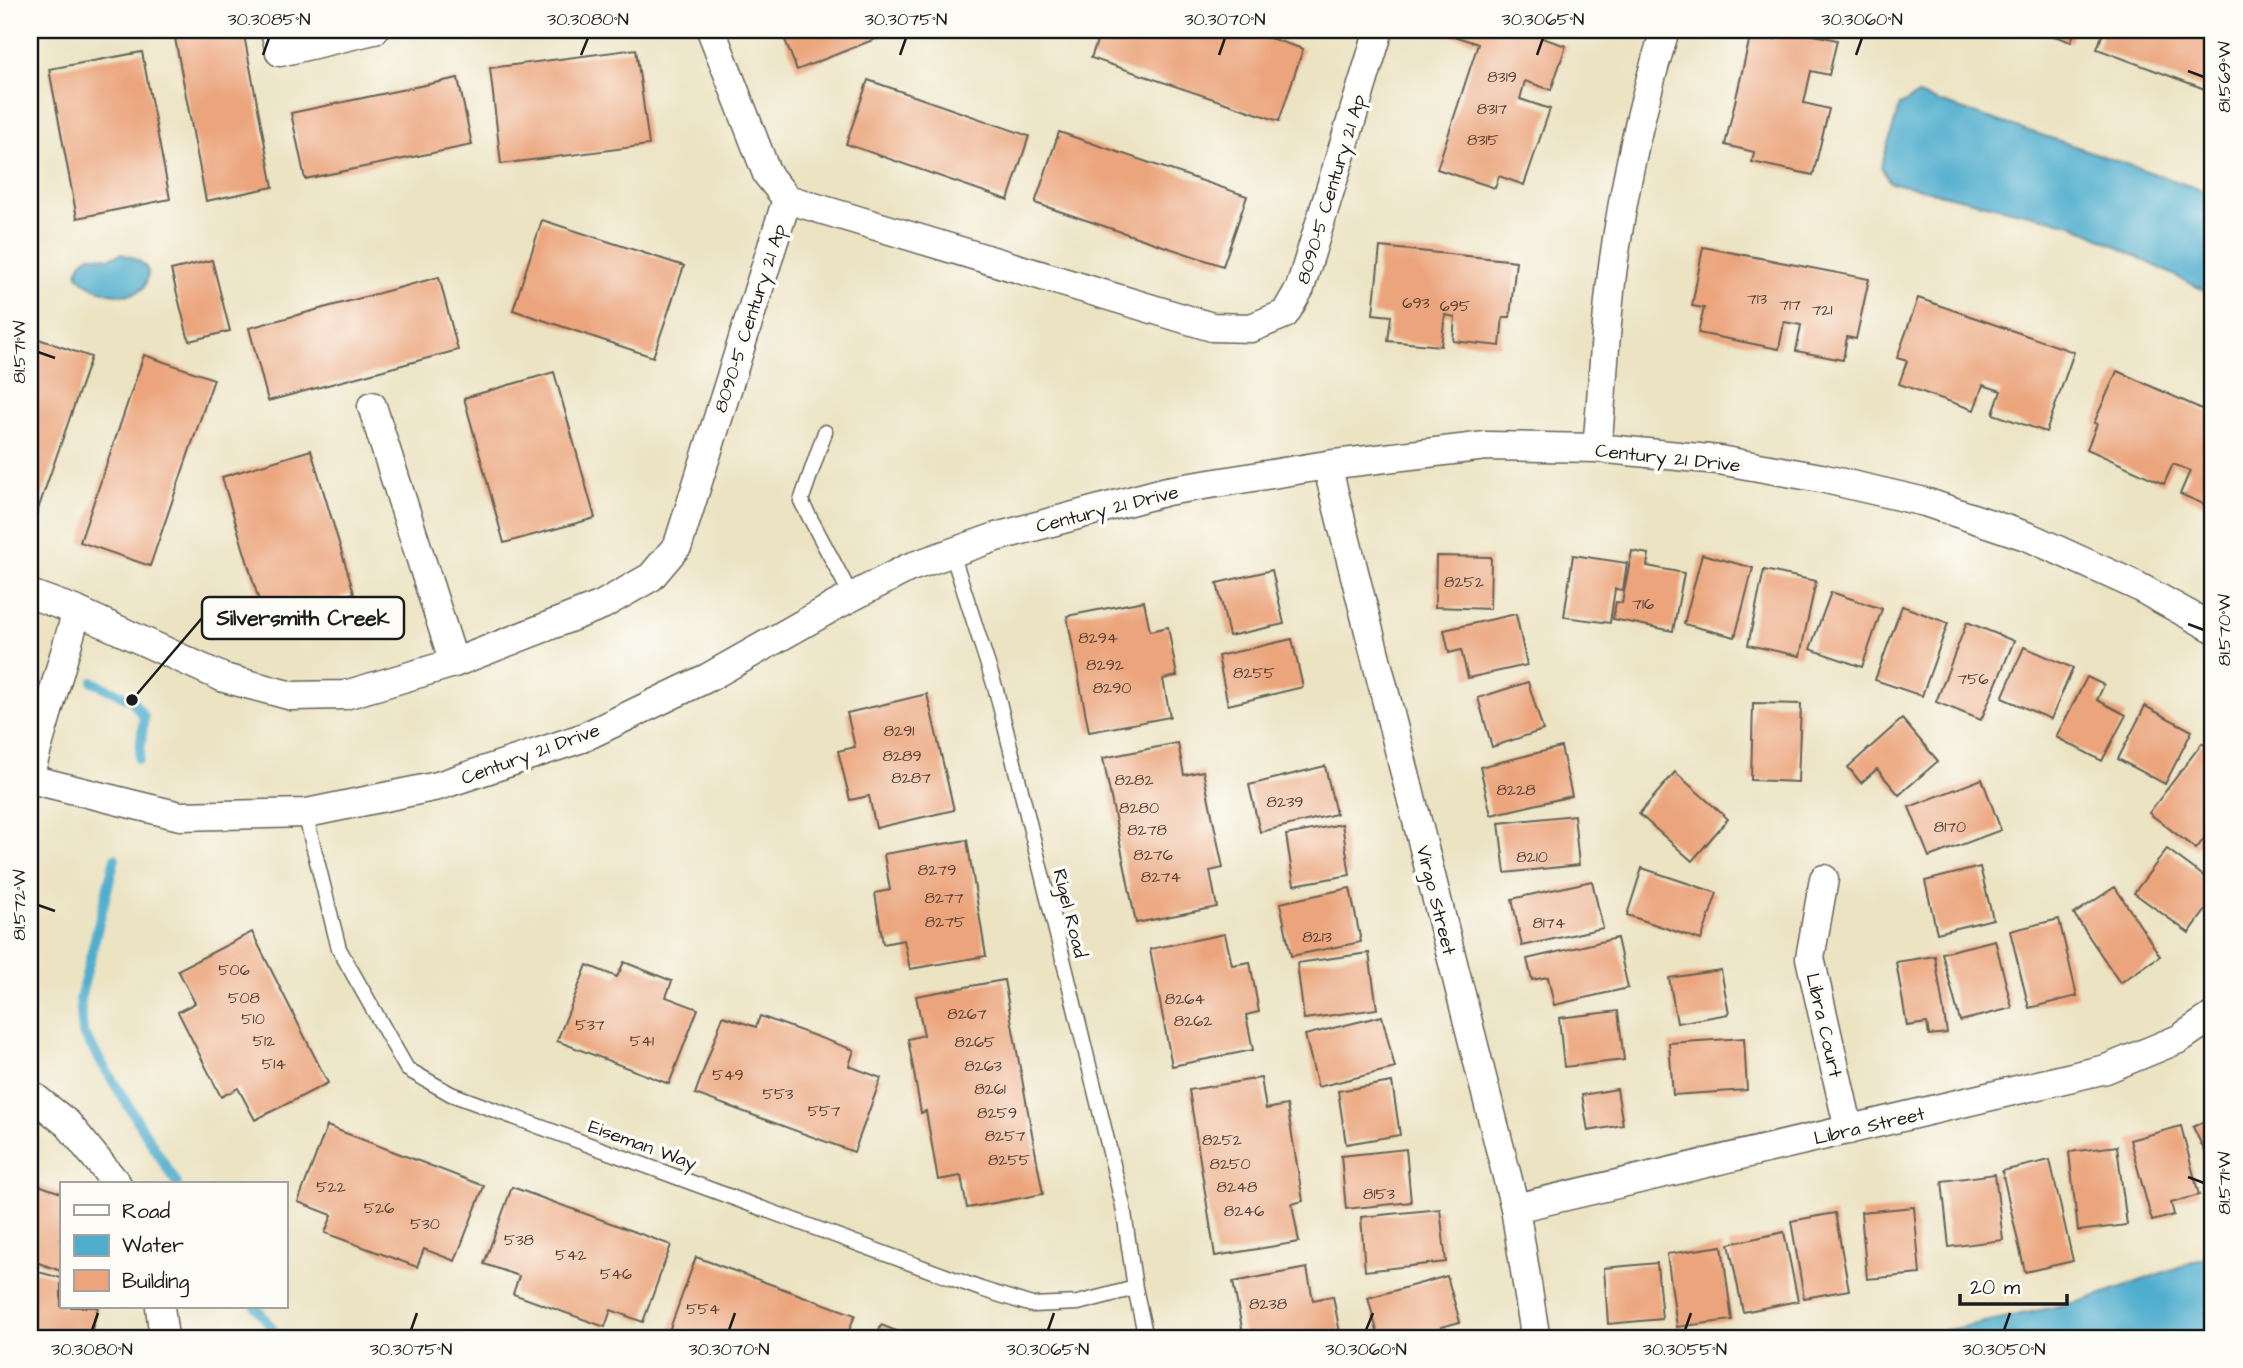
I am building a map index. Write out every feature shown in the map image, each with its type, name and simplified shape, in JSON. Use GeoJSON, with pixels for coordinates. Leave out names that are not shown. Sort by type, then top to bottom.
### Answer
{"type":"FeatureCollection","features":[{"type":"Feature","properties":{"kind":"street"},"geometry":{"type":"LineString","coordinates":[[275,30],[280,52],[374,30]]}},
{"type":"Feature","properties":{"kind":"street"},"geometry":{"type":"LineString","coordinates":[[710,30],[767,174],[787,199]]}},
{"type":"Feature","properties":{"kind":"street","name":"8090-5 Century 21 Ap"},"geometry":{"type":"LineString","coordinates":[[30,594],[76,611],[224,678],[292,696],[345,695],[454,663],[602,605],[651,577],[678,545],[787,199],[1212,327],[1251,328],[1285,314],[1300,288],[1379,30]]}},
{"type":"Feature","properties":{"kind":"street"},"geometry":{"type":"LineString","coordinates":[[1597,448],[1613,267],[1631,159],[1649,80],[1665,30]]}},
{"type":"Feature","properties":{"kind":"street"},"geometry":{"type":"LineString","coordinates":[[372,406],[454,663]]}},
{"type":"Feature","properties":{"kind":"street","name":"Century 21 Drive"},"geometry":{"type":"LineString","coordinates":[[30,779],[180,816],[305,813],[438,786],[582,738],[709,677],[908,568],[996,537],[1167,491],[1327,465],[1486,446],[1597,448],[1731,463],[1821,478],[1925,502],[2029,537],[2137,586],[2213,628]]}},
{"type":"Feature","properties":{"kind":"street","name":"Virgo Street"},"geometry":{"type":"LineString","coordinates":[[1327,465],[1516,1208],[1534,1328],[1533,1338]]}},
{"type":"Feature","properties":{"kind":"street"},"geometry":{"type":"LineString","coordinates":[[30,773],[76,611]]}},
{"type":"Feature","properties":{"kind":"street","name":"Libra Court"},"geometry":{"type":"LineString","coordinates":[[1824,879],[1810,958],[1849,1130]]}},
{"type":"Feature","properties":{"kind":"street","name":"Libra Street"},"geometry":{"type":"LineString","coordinates":[[1516,1208],[2106,1069],[2179,1038],[2213,1016]]}},
{"type":"Feature","properties":{"kind":"street"},"geometry":{"type":"LineString","coordinates":[[30,1094],[68,1124],[115,1182]]}},
{"type":"Feature","properties":{"kind":"street"},"geometry":{"type":"LineString","coordinates":[[160,1308],[164,1338]]}},
{"type":"Feature","properties":{"kind":"lane"},"geometry":{"type":"LineString","coordinates":[[825,432],[801,501],[852,597]]}},
{"type":"Feature","properties":{"kind":"lane","name":"Rigel Road"},"geometry":{"type":"LineString","coordinates":[[952,553],[996,690],[1068,979],[1123,1206],[1135,1288],[1146,1338]]}},
{"type":"Feature","properties":{"kind":"lane","name":"Eiseman Way"},"geometry":{"type":"LineString","coordinates":[[305,813],[339,949],[407,1069],[451,1094],[981,1289],[1032,1305],[1078,1303],[1135,1288]]}},
{"type":"Feature","properties":{"kind":"water"},"geometry":{"type":"Polygon","coordinates":[[[1918,95],[2213,194],[2213,295],[2072,224],[1890,182],[1881,167],[1900,105],[1918,95]]]}},
{"type":"Feature","properties":{"kind":"water"},"geometry":{"type":"Polygon","coordinates":[[[121,254],[137,260],[148,271],[143,288],[137,292],[118,294],[97,289],[77,272],[81,263],[90,255],[109,258],[121,254]]]}},
{"type":"Feature","properties":{"kind":"water"},"geometry":{"type":"Polygon","coordinates":[[[2213,1255],[2213,1338],[1911,1338],[2082,1301],[2213,1255]]]}},
{"type":"Feature","properties":{"kind":"building"},"geometry":{"type":"Polygon","coordinates":[[[191,30],[243,30],[273,187],[206,201],[174,33],[191,30]]]}},
{"type":"Feature","properties":{"kind":"building"},"geometry":{"type":"Polygon","coordinates":[[[781,30],[898,30],[797,70],[781,30]]]}},
{"type":"Feature","properties":{"kind":"building"},"geometry":{"type":"Polygon","coordinates":[[[1101,30],[1245,30],[1303,49],[1279,121],[1091,58],[1101,30]]]}},
{"type":"Feature","properties":{"kind":"building"},"geometry":{"type":"Polygon","coordinates":[[[1436,30],[1545,30],[1542,38],[1566,46],[1551,90],[1525,81],[1520,99],[1550,109],[1524,185],[1499,176],[1495,188],[1437,169],[1478,44],[1436,30]]]}},
{"type":"Feature","properties":{"kind":"building"},"geometry":{"type":"Polygon","coordinates":[[[1777,30],[1792,30],[1837,40],[1829,75],[1811,71],[1804,103],[1829,109],[1813,175],[1752,162],[1754,152],[1725,145],[1751,33],[1775,39],[1777,30]]]}},
{"type":"Feature","properties":{"kind":"building"},"geometry":{"type":"Polygon","coordinates":[[[2038,30],[2075,30],[2071,42],[2038,30]]]}},
{"type":"Feature","properties":{"kind":"building"},"geometry":{"type":"Polygon","coordinates":[[[2104,30],[2213,30],[2213,92],[2097,49],[2104,30]]]}},
{"type":"Feature","properties":{"kind":"building"},"geometry":{"type":"Polygon","coordinates":[[[636,49],[649,145],[501,164],[490,68],[636,49]]]}},
{"type":"Feature","properties":{"kind":"building"},"geometry":{"type":"Polygon","coordinates":[[[142,52],[170,199],[77,218],[49,69],[142,52]]]}},
{"type":"Feature","properties":{"kind":"building"},"geometry":{"type":"Polygon","coordinates":[[[458,78],[472,145],[305,179],[291,113],[458,78]]]}},
{"type":"Feature","properties":{"kind":"building"},"geometry":{"type":"Polygon","coordinates":[[[868,80],[1029,136],[1008,200],[846,144],[868,80]]]}},
{"type":"Feature","properties":{"kind":"building"},"geometry":{"type":"Polygon","coordinates":[[[1059,132],[1247,196],[1223,266],[1035,203],[1059,132]]]}},
{"type":"Feature","properties":{"kind":"building"},"geometry":{"type":"Polygon","coordinates":[[[542,220],[684,266],[653,357],[513,310],[542,220]]]}},
{"type":"Feature","properties":{"kind":"building"},"geometry":{"type":"Polygon","coordinates":[[[1380,247],[1516,261],[1510,317],[1503,317],[1500,346],[1453,341],[1455,317],[1445,315],[1441,346],[1388,341],[1391,316],[1373,314],[1380,247]]]}},
{"type":"Feature","properties":{"kind":"building"},"geometry":{"type":"Polygon","coordinates":[[[1703,247],[1869,279],[1856,339],[1847,337],[1843,360],[1796,351],[1801,325],[1784,322],[1779,349],[1698,333],[1704,308],[1692,306],[1703,247]]]}},
{"type":"Feature","properties":{"kind":"building"},"geometry":{"type":"Polygon","coordinates":[[[212,260],[230,331],[189,341],[171,270],[212,260]]]}},
{"type":"Feature","properties":{"kind":"building"},"geometry":{"type":"Polygon","coordinates":[[[439,277],[458,350],[268,401],[249,328],[439,277]]]}},
{"type":"Feature","properties":{"kind":"building"},"geometry":{"type":"Polygon","coordinates":[[[1918,298],[2074,352],[2046,432],[1993,414],[2001,391],[1983,385],[1974,410],[1899,384],[1907,361],[1897,358],[1918,298]]]}},
{"type":"Feature","properties":{"kind":"building"},"geometry":{"type":"Polygon","coordinates":[[[30,336],[91,357],[35,518],[30,516],[30,336]]]}},
{"type":"Feature","properties":{"kind":"building"},"geometry":{"type":"Polygon","coordinates":[[[144,355],[214,379],[150,566],[80,542],[144,355]]]}},
{"type":"Feature","properties":{"kind":"building"},"geometry":{"type":"Polygon","coordinates":[[[2117,371],[2213,414],[2213,508],[2180,494],[2190,471],[2173,464],[2164,484],[2087,449],[2097,424],[2094,423],[2117,371]]]}},
{"type":"Feature","properties":{"kind":"building"},"geometry":{"type":"Polygon","coordinates":[[[554,372],[595,518],[504,543],[464,398],[554,372]]]}},
{"type":"Feature","properties":{"kind":"building"},"geometry":{"type":"Polygon","coordinates":[[[311,450],[354,593],[265,621],[222,477],[311,450]]]}},
{"type":"Feature","properties":{"kind":"building"},"geometry":{"type":"Polygon","coordinates":[[[1632,551],[1649,554],[1647,566],[1684,573],[1673,631],[1613,619],[1616,602],[1622,603],[1632,551]]]}},
{"type":"Feature","properties":{"kind":"building"},"geometry":{"type":"Polygon","coordinates":[[[1702,554],[1753,568],[1735,637],[1684,624],[1702,554]]]}},
{"type":"Feature","properties":{"kind":"building"},"geometry":{"type":"Polygon","coordinates":[[[1573,555],[1627,563],[1623,590],[1615,589],[1610,623],[1564,617],[1573,555]]]}},
{"type":"Feature","properties":{"kind":"building"},"geometry":{"type":"Polygon","coordinates":[[[1436,556],[1491,557],[1490,609],[1435,607],[1436,556]]]}},
{"type":"Feature","properties":{"kind":"building"},"geometry":{"type":"Polygon","coordinates":[[[1272,570],[1284,624],[1229,636],[1217,583],[1272,570]]]}},
{"type":"Feature","properties":{"kind":"building"},"geometry":{"type":"Polygon","coordinates":[[[1764,570],[1816,581],[1800,656],[1748,645],[1764,570]]]}},
{"type":"Feature","properties":{"kind":"building"},"geometry":{"type":"Polygon","coordinates":[[[1831,592],[1882,609],[1862,667],[1810,649],[1831,592]]]}},
{"type":"Feature","properties":{"kind":"building"},"geometry":{"type":"Polygon","coordinates":[[[1144,601],[1150,631],[1168,627],[1177,676],[1163,679],[1170,717],[1089,732],[1067,616],[1144,601]]]}},
{"type":"Feature","properties":{"kind":"building"},"geometry":{"type":"Polygon","coordinates":[[[1902,606],[1948,623],[1922,696],[1875,680],[1902,606]]]}},
{"type":"Feature","properties":{"kind":"building"},"geometry":{"type":"Polygon","coordinates":[[[1516,614],[1527,665],[1468,678],[1461,650],[1449,653],[1444,630],[1516,614]]]}},
{"type":"Feature","properties":{"kind":"building"},"geometry":{"type":"Polygon","coordinates":[[[1967,622],[2014,641],[1981,720],[1936,702],[1967,622]]]}},
{"type":"Feature","properties":{"kind":"building"},"geometry":{"type":"Polygon","coordinates":[[[1292,639],[1303,687],[1228,705],[1218,656],[1292,639]]]}},
{"type":"Feature","properties":{"kind":"building"},"geometry":{"type":"Polygon","coordinates":[[[2024,647],[2073,668],[2051,719],[2002,698],[2024,647]]]}},
{"type":"Feature","properties":{"kind":"building"},"geometry":{"type":"Polygon","coordinates":[[[2087,677],[2104,685],[2097,700],[2126,715],[2102,761],[2056,737],[2087,677]]]}},
{"type":"Feature","properties":{"kind":"building"},"geometry":{"type":"Polygon","coordinates":[[[1528,682],[1543,730],[1492,747],[1478,698],[1528,682]]]}},
{"type":"Feature","properties":{"kind":"building"},"geometry":{"type":"Polygon","coordinates":[[[927,694],[954,810],[876,828],[869,796],[850,800],[838,751],[855,747],[847,713],[927,694]]]}},
{"type":"Feature","properties":{"kind":"building"},"geometry":{"type":"Polygon","coordinates":[[[1753,703],[1801,704],[1798,782],[1751,780],[1753,703]]]}},
{"type":"Feature","properties":{"kind":"building"},"geometry":{"type":"Polygon","coordinates":[[[2145,706],[2192,731],[2165,784],[2118,759],[2145,706]]]}},
{"type":"Feature","properties":{"kind":"building"},"geometry":{"type":"Polygon","coordinates":[[[1902,719],[1938,761],[1899,795],[1877,769],[1861,783],[1848,767],[1902,719]]]}},
{"type":"Feature","properties":{"kind":"building"},"geometry":{"type":"Polygon","coordinates":[[[1178,743],[1184,775],[1203,771],[1223,868],[1210,871],[1217,907],[1136,923],[1103,758],[1178,743]]]}},
{"type":"Feature","properties":{"kind":"building"},"geometry":{"type":"Polygon","coordinates":[[[2202,743],[2213,752],[2213,827],[2196,849],[2149,813],[2202,743]]]}},
{"type":"Feature","properties":{"kind":"building"},"geometry":{"type":"Polygon","coordinates":[[[1561,747],[1572,796],[1491,815],[1480,767],[1561,747]]]}},
{"type":"Feature","properties":{"kind":"building"},"geometry":{"type":"Polygon","coordinates":[[[1325,766],[1336,814],[1260,832],[1249,785],[1325,766]]]}},
{"type":"Feature","properties":{"kind":"building"},"geometry":{"type":"Polygon","coordinates":[[[1675,772],[1728,819],[1692,861],[1639,814],[1675,772]]]}},
{"type":"Feature","properties":{"kind":"building"},"geometry":{"type":"Polygon","coordinates":[[[1982,779],[2001,830],[1929,857],[1909,807],[1982,779]]]}},
{"type":"Feature","properties":{"kind":"building"},"geometry":{"type":"Polygon","coordinates":[[[1574,815],[1579,865],[1505,873],[1499,823],[1574,815]]]}},
{"type":"Feature","properties":{"kind":"building"},"geometry":{"type":"Polygon","coordinates":[[[1342,824],[1350,875],[1294,885],[1286,835],[1342,824]]]}},
{"type":"Feature","properties":{"kind":"building"},"geometry":{"type":"Polygon","coordinates":[[[967,840],[986,956],[910,969],[904,940],[883,944],[875,893],[890,890],[884,854],[967,840]]]}},
{"type":"Feature","properties":{"kind":"building"},"geometry":{"type":"Polygon","coordinates":[[[2167,849],[2213,883],[2213,900],[2189,933],[2134,893],[2167,849]]]}},
{"type":"Feature","properties":{"kind":"building"},"geometry":{"type":"Polygon","coordinates":[[[1980,867],[1993,919],[1937,933],[1925,881],[1980,867]]]}},
{"type":"Feature","properties":{"kind":"building"},"geometry":{"type":"Polygon","coordinates":[[[1642,868],[1717,893],[1701,940],[1627,915],[1642,868]]]}},
{"type":"Feature","properties":{"kind":"building"},"geometry":{"type":"Polygon","coordinates":[[[1592,881],[1603,928],[1522,946],[1512,899],[1592,881]]]}},
{"type":"Feature","properties":{"kind":"building"},"geometry":{"type":"Polygon","coordinates":[[[2115,887],[2160,956],[2120,983],[2074,914],[2115,887]]]}},
{"type":"Feature","properties":{"kind":"building"},"geometry":{"type":"Polygon","coordinates":[[[1350,888],[1361,942],[1291,956],[1280,903],[1350,888]]]}},
{"type":"Feature","properties":{"kind":"building"},"geometry":{"type":"Polygon","coordinates":[[[2059,919],[2077,996],[2029,1008],[2010,931],[2059,919]]]}},
{"type":"Feature","properties":{"kind":"building"},"geometry":{"type":"Polygon","coordinates":[[[252,932],[328,1083],[255,1120],[238,1088],[221,1097],[178,1012],[195,1003],[178,970],[252,932]]]}},
{"type":"Feature","properties":{"kind":"building"},"geometry":{"type":"Polygon","coordinates":[[[1225,934],[1232,965],[1250,962],[1259,1012],[1246,1015],[1253,1050],[1172,1066],[1150,949],[1225,934]]]}},
{"type":"Feature","properties":{"kind":"building"},"geometry":{"type":"Polygon","coordinates":[[[1617,938],[1628,988],[1554,1005],[1548,977],[1532,980],[1527,959],[1617,938]]]}},
{"type":"Feature","properties":{"kind":"building"},"geometry":{"type":"Polygon","coordinates":[[[1995,940],[2012,1008],[1960,1021],[1942,953],[1995,940]]]}},
{"type":"Feature","properties":{"kind":"building"},"geometry":{"type":"Polygon","coordinates":[[[1369,953],[1377,1009],[1304,1019],[1297,963],[1369,953]]]}},
{"type":"Feature","properties":{"kind":"building"},"geometry":{"type":"Polygon","coordinates":[[[1935,956],[1947,1033],[1929,1035],[1927,1023],[1907,1026],[1896,962],[1935,956]]]}},
{"type":"Feature","properties":{"kind":"building"},"geometry":{"type":"Polygon","coordinates":[[[624,962],[672,981],[666,997],[698,1009],[669,1084],[557,1041],[587,965],[617,977],[624,962]]]}},
{"type":"Feature","properties":{"kind":"building"},"geometry":{"type":"Polygon","coordinates":[[[1721,970],[1729,1014],[1677,1023],[1669,978],[1721,970]]]}},
{"type":"Feature","properties":{"kind":"building"},"geometry":{"type":"Polygon","coordinates":[[[1004,980],[1043,1194],[967,1208],[961,1176],[938,1180],[926,1111],[921,1113],[908,1039],[924,1035],[916,996],[1004,980]]]}},
{"type":"Feature","properties":{"kind":"building"},"geometry":{"type":"Polygon","coordinates":[[[1618,1011],[1624,1060],[1564,1067],[1559,1018],[1618,1011]]]}},
{"type":"Feature","properties":{"kind":"building"},"geometry":{"type":"Polygon","coordinates":[[[723,1016],[756,1027],[760,1016],[854,1050],[849,1066],[881,1078],[854,1152],[695,1094],[723,1016]]]}},
{"type":"Feature","properties":{"kind":"building"},"geometry":{"type":"Polygon","coordinates":[[[1382,1016],[1395,1068],[1318,1087],[1305,1035],[1382,1016]]]}},
{"type":"Feature","properties":{"kind":"building"},"geometry":{"type":"Polygon","coordinates":[[[1744,1038],[1747,1090],[1673,1095],[1669,1043],[1744,1038]]]}},
{"type":"Feature","properties":{"kind":"building"},"geometry":{"type":"Polygon","coordinates":[[[1261,1078],[1266,1109],[1287,1105],[1303,1201],[1292,1204],[1299,1242],[1215,1256],[1189,1090],[1261,1078]]]}},
{"type":"Feature","properties":{"kind":"building"},"geometry":{"type":"Polygon","coordinates":[[[1392,1082],[1400,1135],[1346,1144],[1338,1091],[1392,1082]]]}},
{"type":"Feature","properties":{"kind":"building"},"geometry":{"type":"Polygon","coordinates":[[[1617,1089],[1623,1125],[1588,1131],[1582,1095],[1617,1089]]]}},
{"type":"Feature","properties":{"kind":"building"},"geometry":{"type":"Polygon","coordinates":[[[2213,1117],[2213,1168],[2193,1127],[2213,1117]]]}},
{"type":"Feature","properties":{"kind":"building"},"geometry":{"type":"Polygon","coordinates":[[[327,1126],[484,1186],[455,1261],[424,1249],[417,1267],[325,1233],[332,1215],[298,1202],[327,1126]]]}},
{"type":"Feature","properties":{"kind":"building"},"geometry":{"type":"Polygon","coordinates":[[[2181,1126],[2199,1195],[2171,1203],[2174,1215],[2152,1221],[2130,1140],[2181,1126]]]}},
{"type":"Feature","properties":{"kind":"building"},"geometry":{"type":"Polygon","coordinates":[[[2117,1146],[2127,1225],[2078,1231],[2069,1152],[2117,1146]]]}},
{"type":"Feature","properties":{"kind":"building"},"geometry":{"type":"Polygon","coordinates":[[[1406,1149],[1411,1202],[1346,1209],[1341,1156],[1406,1149]]]}},
{"type":"Feature","properties":{"kind":"building"},"geometry":{"type":"Polygon","coordinates":[[[2050,1160],[2073,1261],[2025,1272],[2002,1171],[2050,1160]]]}},
{"type":"Feature","properties":{"kind":"building"},"geometry":{"type":"Polygon","coordinates":[[[1995,1174],[2003,1240],[1949,1247],[1942,1181],[1995,1174]]]}},
{"type":"Feature","properties":{"kind":"building"},"geometry":{"type":"Polygon","coordinates":[[[30,1182],[60,1193],[60,1271],[30,1260],[30,1182]]]}},
{"type":"Feature","properties":{"kind":"building"},"geometry":{"type":"Polygon","coordinates":[[[512,1187],[671,1245],[643,1322],[611,1310],[605,1327],[513,1294],[519,1276],[484,1264],[512,1187]]]}},
{"type":"Feature","properties":{"kind":"building"},"geometry":{"type":"Polygon","coordinates":[[[1914,1207],[1920,1274],[1867,1279],[1861,1212],[1914,1207]]]}},
{"type":"Feature","properties":{"kind":"building"},"geometry":{"type":"Polygon","coordinates":[[[1440,1209],[1446,1262],[1365,1271],[1361,1217],[1440,1209]]]}},
{"type":"Feature","properties":{"kind":"building"},"geometry":{"type":"Polygon","coordinates":[[[1835,1213],[1849,1290],[1804,1298],[1791,1221],[1835,1213]]]}},
{"type":"Feature","properties":{"kind":"building"},"geometry":{"type":"Polygon","coordinates":[[[1784,1232],[1798,1301],[1743,1312],[1729,1244],[1784,1232]]]}},
{"type":"Feature","properties":{"kind":"building"},"geometry":{"type":"Polygon","coordinates":[[[1722,1246],[1732,1320],[1677,1327],[1667,1254],[1722,1246]]]}},
{"type":"Feature","properties":{"kind":"building"},"geometry":{"type":"Polygon","coordinates":[[[696,1257],[855,1315],[846,1338],[680,1338],[668,1334],[696,1257]]]}},
{"type":"Feature","properties":{"kind":"building"},"geometry":{"type":"Polygon","coordinates":[[[1657,1263],[1662,1319],[1608,1324],[1604,1268],[1657,1263]]]}},
{"type":"Feature","properties":{"kind":"building"},"geometry":{"type":"Polygon","coordinates":[[[1307,1268],[1313,1300],[1333,1296],[1341,1338],[1244,1338],[1233,1282],[1307,1268]]]}},
{"type":"Feature","properties":{"kind":"building"},"geometry":{"type":"Polygon","coordinates":[[[31,1270],[60,1278],[60,1308],[98,1308],[90,1338],[30,1338],[31,1270]]]}},
{"type":"Feature","properties":{"kind":"building"},"geometry":{"type":"Polygon","coordinates":[[[1447,1276],[1460,1322],[1441,1327],[1444,1338],[1379,1338],[1368,1298],[1447,1276]]]}},
{"type":"Feature","properties":{"kind":"building"},"geometry":{"type":"Polygon","coordinates":[[[881,1325],[914,1338],[876,1338],[881,1325]]]}},
{"type":"Feature","properties":{"kind":"waterway"},"geometry":{"type":"LineString","coordinates":[[93,682],[132,700],[144,717],[139,759]]}},
{"type":"Feature","properties":{"kind":"waterway"},"geometry":{"type":"LineString","coordinates":[[115,858],[80,999],[83,1033],[176,1182]]}},
{"type":"Feature","properties":{"kind":"waterway"},"geometry":{"type":"LineString","coordinates":[[257,1308],[279,1338]]}},
{"type":"Feature","properties":{"kind":"place","name":"Silversmith Creek"},"geometry":{"type":"Point","coordinates":[132,700]}}]}
